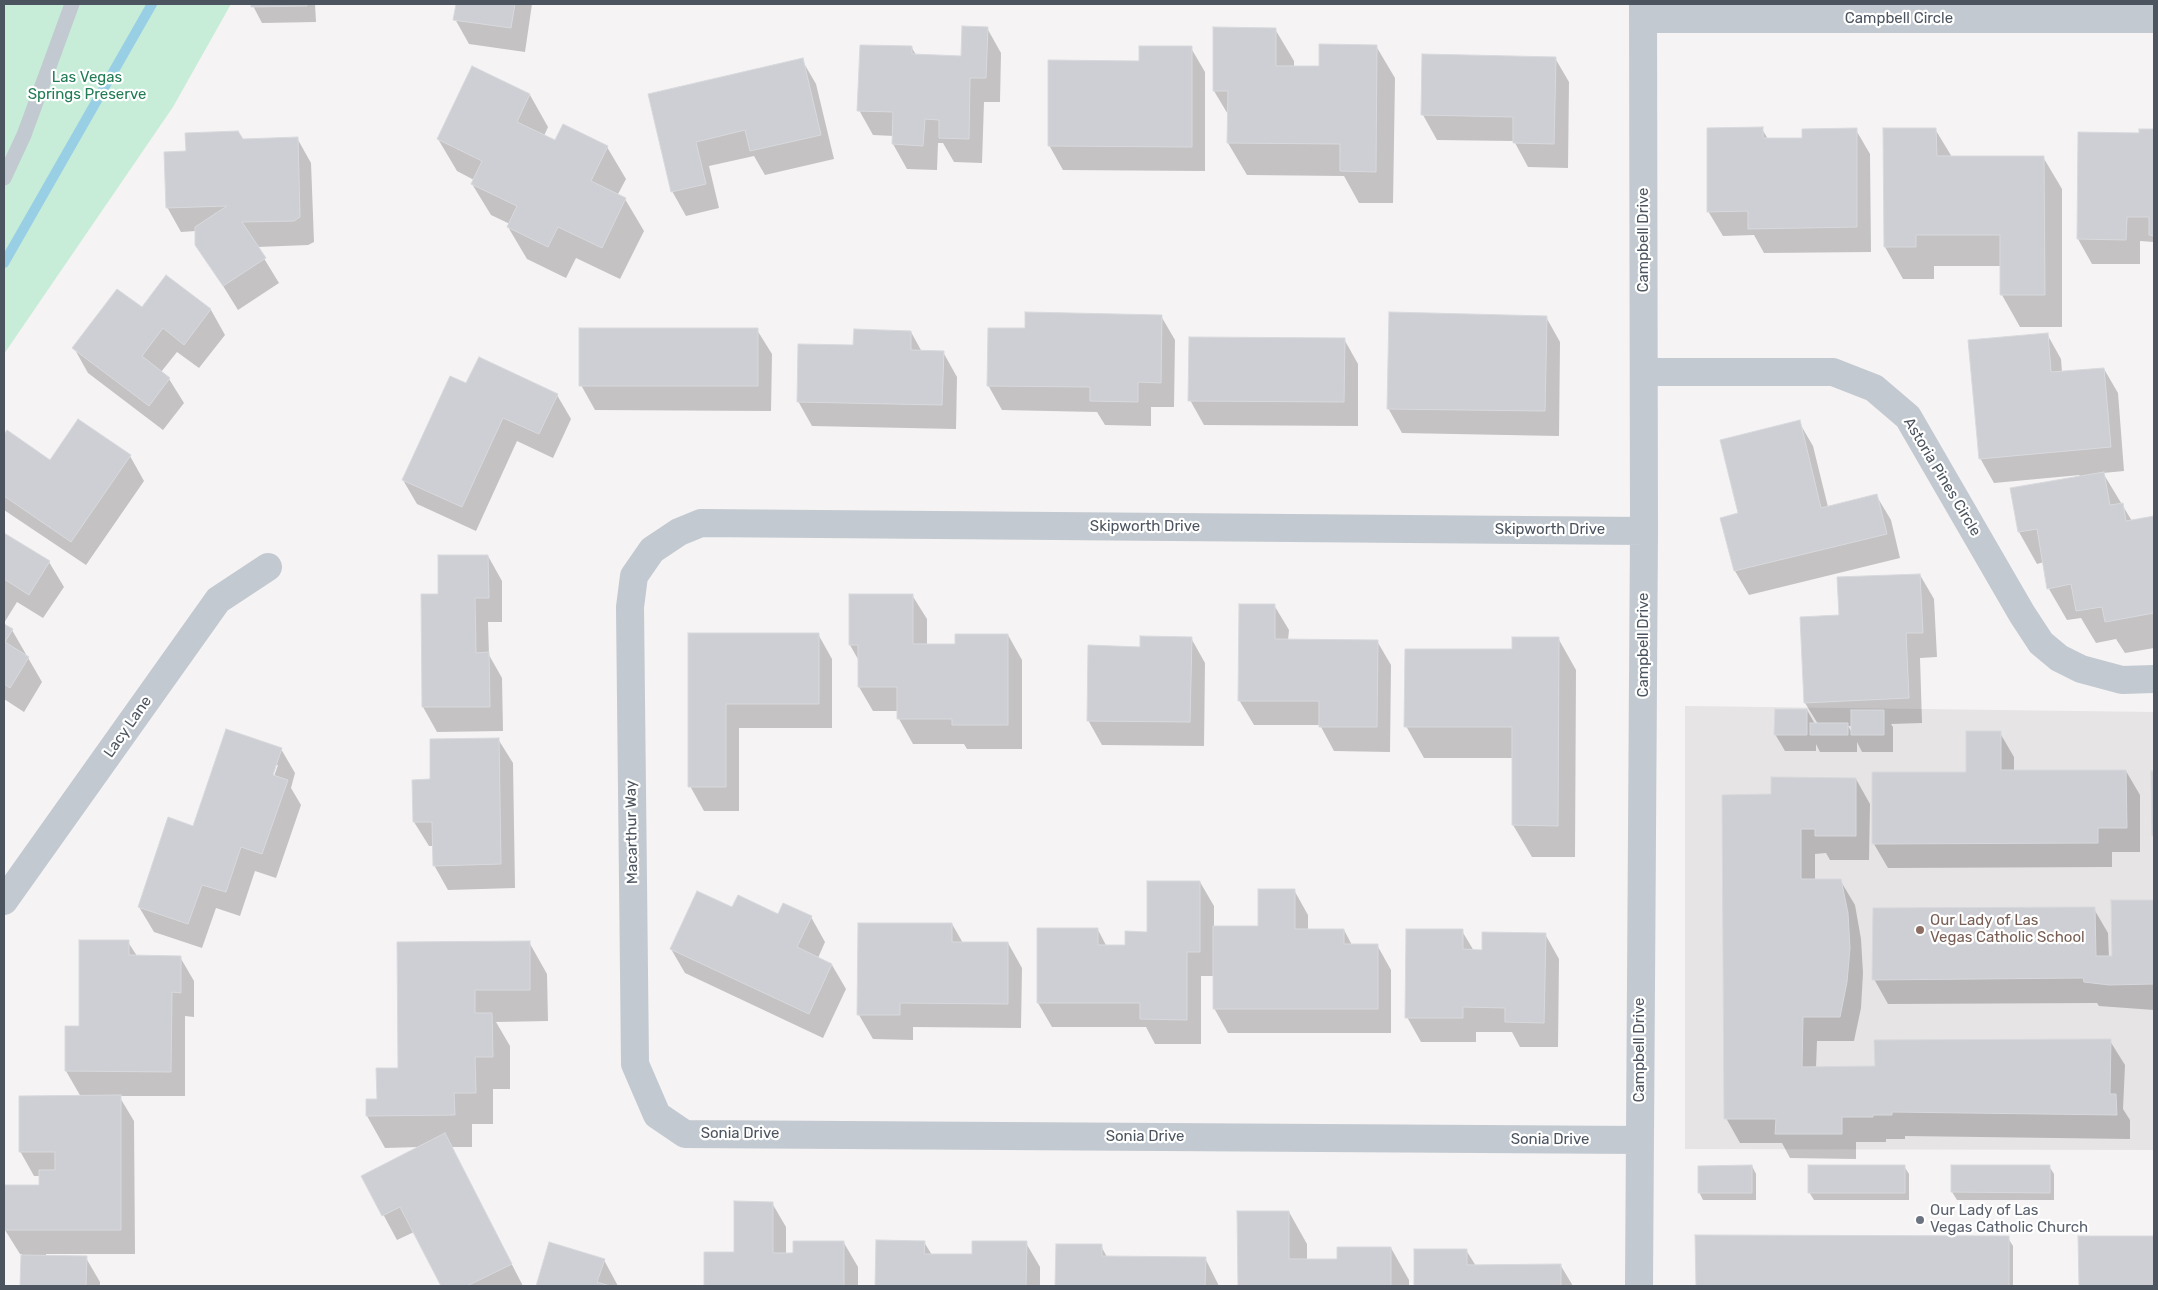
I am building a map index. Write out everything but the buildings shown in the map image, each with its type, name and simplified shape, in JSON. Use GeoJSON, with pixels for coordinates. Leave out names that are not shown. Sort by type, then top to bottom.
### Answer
{"type":"FeatureCollection","features":[{"type":"Feature","properties":{"kind":"street","name":"Campbell Circle"},"geometry":{"type":"LineString","coordinates":[[1643,11],[2154,19]]}},
{"type":"Feature","properties":{"kind":"street","name":"Campbell Drive"},"geometry":{"type":"LineString","coordinates":[[1639,1286],[1644,531],[1643,11]]}},
{"type":"Feature","properties":{"kind":"street","name":"Astoria Pines Circle"},"geometry":{"type":"LineString","coordinates":[[1644,372],[1833,372],[1874,388],[1908,417],[2040,642],[2058,658],[2081,669],[2122,680],[2154,679]]}},
{"type":"Feature","properties":{"kind":"street","name":"Skipworth Drive"},"geometry":{"type":"LineString","coordinates":[[652,550],[679,532],[701,523],[1644,531]]}},
{"type":"Feature","properties":{"kind":"street","name":"Macarthur Way"},"geometry":{"type":"LineString","coordinates":[[652,550],[634,576],[630,607],[635,1064],[657,1114]]}},
{"type":"Feature","properties":{"kind":"street","name":"Lacy Lane"},"geometry":{"type":"LineString","coordinates":[[4,901],[218,600],[268,567]]}},
{"type":"Feature","properties":{"kind":"street","name":"Sonia Drive"},"geometry":{"type":"LineString","coordinates":[[657,1114],[685,1134],[1640,1140]]}},
{"type":"Feature","properties":{"kind":"lane"},"geometry":{"type":"LineString","coordinates":[[4,178],[24,135],[72,4]]}},
{"type":"Feature","properties":{"kind":"shaded area","name":"Our Lady of Las Vegas Catholic School"},"geometry":{"type":"Polygon","coordinates":[[[1685,706],[2154,712],[2154,1150],[1685,1149],[1685,706]]]}},
{"type":"Feature","properties":{"kind":"green space","name":"Las Vegas Springs Preserve"},"geometry":{"type":"Polygon","coordinates":[[[4,4],[231,4],[173,107],[4,354],[4,4]]]}},
{"type":"Feature","properties":{"kind":"waterway"},"geometry":{"type":"LineString","coordinates":[[4,263],[152,4]]}},
{"type":"Feature","properties":{"kind":"place","name":"Our Lady of Las Vegas Catholic School"},"geometry":{"type":"Point","coordinates":[1920,930]}},
{"type":"Feature","properties":{"kind":"place","name":"Our Lady of Las Vegas Catholic Church"},"geometry":{"type":"Point","coordinates":[1920,1220]}}]}
